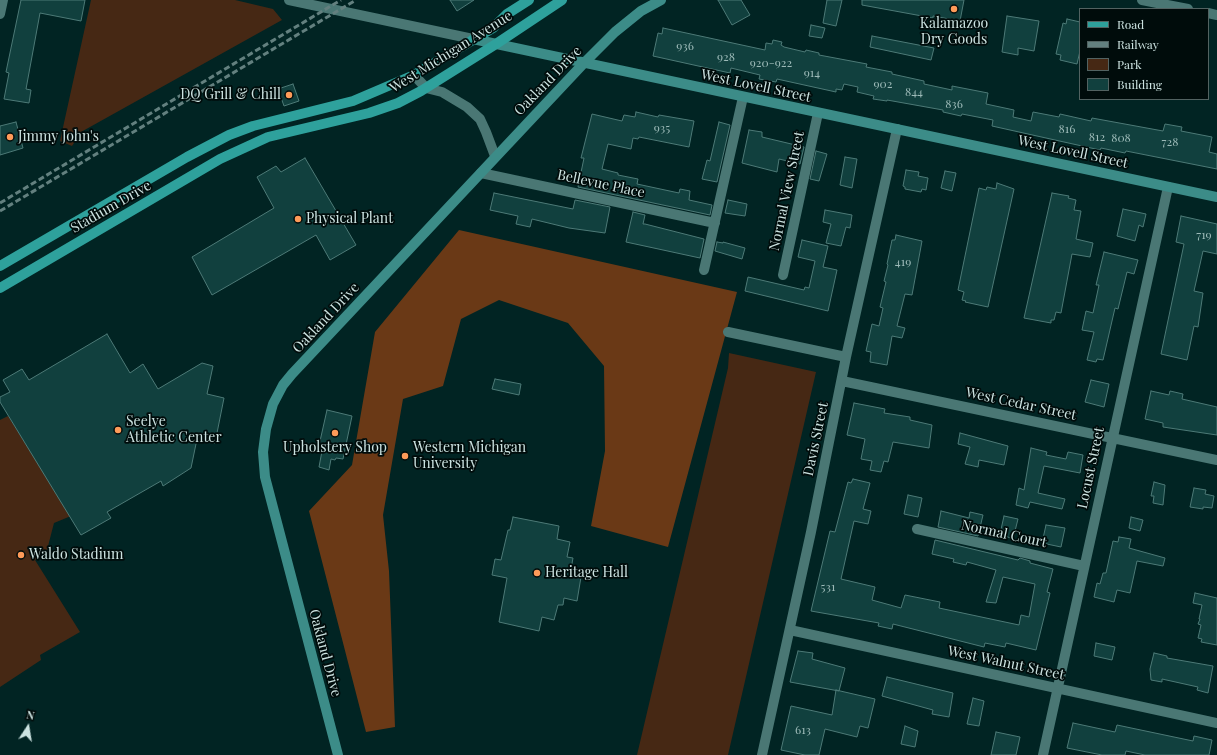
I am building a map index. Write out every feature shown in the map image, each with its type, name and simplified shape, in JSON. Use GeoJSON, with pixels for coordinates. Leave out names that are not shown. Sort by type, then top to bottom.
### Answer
{"type":"FeatureCollection","features":[{"type":"Feature","properties":{"kind":"main road","name":"West Michigan Avenue"},"geometry":{"type":"LineString","coordinates":[[229,135],[253,126],[353,101],[414,75],[493,28],[507,14],[529,0]]}},
{"type":"Feature","properties":{"kind":"main road","name":"West Michigan Avenue"},"geometry":{"type":"LineString","coordinates":[[236,152],[268,137],[369,113],[398,103],[426,88],[562,0]]}},
{"type":"Feature","properties":{"kind":"main road","name":"Oakland Drive"},"geometry":{"type":"LineString","coordinates":[[338,755],[262,463],[266,429],[273,404],[283,385],[292,374],[481,173],[495,156],[584,63],[615,32],[641,11],[661,0]]}},
{"type":"Feature","properties":{"kind":"main road","name":"West Lovell Street"},"geometry":{"type":"LineString","coordinates":[[473,39],[1217,197]]}},
{"type":"Feature","properties":{"kind":"main road","name":"Stadium Drive"},"geometry":{"type":"LineString","coordinates":[[0,266],[186,156],[229,135]]}},
{"type":"Feature","properties":{"kind":"main road","name":"Stadium Drive"},"geometry":{"type":"LineString","coordinates":[[0,288],[203,168],[236,152]]}},
{"type":"Feature","properties":{"kind":"street"},"geometry":{"type":"LineString","coordinates":[[0,14],[3,0]]}},
{"type":"Feature","properties":{"kind":"street","name":"West Lovell Street"},"geometry":{"type":"LineString","coordinates":[[288,0],[473,39]]}},
{"type":"Feature","properties":{"kind":"street"},"geometry":{"type":"LineString","coordinates":[[1142,0],[1183,8]]}},
{"type":"Feature","properties":{"kind":"street"},"geometry":{"type":"LineString","coordinates":[[414,75],[426,88],[442,92],[467,106],[480,119],[495,156]]}},
{"type":"Feature","properties":{"kind":"street"},"geometry":{"type":"LineString","coordinates":[[704,270],[743,97]]}},
{"type":"Feature","properties":{"kind":"street","name":"Normal View Street"},"geometry":{"type":"LineString","coordinates":[[783,275],[818,113]]}},
{"type":"Feature","properties":{"kind":"street","name":"Davis Street"},"geometry":{"type":"LineString","coordinates":[[762,755],[790,630],[846,357],[897,129]]}},
{"type":"Feature","properties":{"kind":"street","name":"Bellevue Place"},"geometry":{"type":"LineString","coordinates":[[481,173],[714,224]]}},
{"type":"Feature","properties":{"kind":"street","name":"Locust Street"},"geometry":{"type":"LineString","coordinates":[[1043,755],[1168,187]]}},
{"type":"Feature","properties":{"kind":"street"},"geometry":{"type":"LineString","coordinates":[[728,332],[846,357]]}},
{"type":"Feature","properties":{"kind":"street","name":"West Cedar Street"},"geometry":{"type":"LineString","coordinates":[[842,381],[1217,460]]}},
{"type":"Feature","properties":{"kind":"street","name":"Normal Court"},"geometry":{"type":"LineString","coordinates":[[917,529],[1084,566]]}},
{"type":"Feature","properties":{"kind":"street","name":"West Walnut Street"},"geometry":{"type":"LineString","coordinates":[[790,630],[1217,723]]}},
{"type":"Feature","properties":{"kind":"green space"},"geometry":{"type":"Polygon","coordinates":[[[91,0],[235,0],[273,9],[282,20],[81,132],[72,146],[60,141],[91,0]]]}},
{"type":"Feature","properties":{"kind":"green space"},"geometry":{"type":"Polygon","coordinates":[[[729,353],[816,372],[728,755],[637,755],[728,368],[729,353]]]}},
{"type":"Feature","properties":{"kind":"green space","name":"Waldo Stadium"},"geometry":{"type":"Polygon","coordinates":[[[8,416],[71,516],[54,523],[47,550],[35,560],[80,632],[40,655],[41,660],[0,687],[0,420],[8,416]]]}},
{"type":"Feature","properties":{"kind":"shaded area"},"geometry":{"type":"Polygon","coordinates":[[[459,230],[737,292],[668,547],[591,526],[605,451],[604,366],[568,323],[499,300],[461,319],[443,386],[403,399],[383,515],[389,571],[395,727],[366,732],[309,511],[352,465],[375,332],[459,230]]]}},
{"type":"Feature","properties":{"kind":"building"},"geometry":{"type":"Polygon","coordinates":[[[21,0],[85,0],[81,21],[40,13],[26,89],[31,90],[29,103],[4,99],[9,73],[6,72],[21,0]]]}},
{"type":"Feature","properties":{"kind":"building"},"geometry":{"type":"Polygon","coordinates":[[[450,0],[474,0],[457,11],[450,0]]]}},
{"type":"Feature","properties":{"kind":"building"},"geometry":{"type":"Polygon","coordinates":[[[718,0],[741,0],[750,15],[732,25],[718,0]]]}},
{"type":"Feature","properties":{"kind":"building"},"geometry":{"type":"Polygon","coordinates":[[[827,0],[842,0],[836,26],[823,23],[827,0]]]}},
{"type":"Feature","properties":{"kind":"building"},"geometry":{"type":"Polygon","coordinates":[[[862,0],[964,0],[960,21],[933,16],[933,18],[862,5],[862,0]]]}},
{"type":"Feature","properties":{"kind":"building"},"geometry":{"type":"Polygon","coordinates":[[[1007,16],[1039,21],[1034,51],[1018,48],[1018,55],[1002,52],[1007,16]]]}},
{"type":"Feature","properties":{"kind":"building"},"geometry":{"type":"Polygon","coordinates":[[[1067,19],[1079,22],[1079,55],[1077,64],[1060,60],[1061,55],[1056,54],[1063,23],[1066,24],[1067,19]]]}},
{"type":"Feature","properties":{"kind":"building"},"geometry":{"type":"Polygon","coordinates":[[[811,25],[825,28],[822,38],[809,36],[811,25]]]}},
{"type":"Feature","properties":{"kind":"building"},"geometry":{"type":"Polygon","coordinates":[[[663,28],[765,50],[766,43],[772,44],[773,40],[782,42],[781,45],[784,47],[805,52],[806,50],[819,53],[819,55],[867,64],[866,67],[892,72],[892,74],[924,81],[924,84],[952,90],[952,86],[988,93],[986,104],[1014,110],[1013,117],[1031,121],[1033,112],[1059,117],[1060,114],[1091,121],[1092,118],[1163,131],[1165,124],[1182,127],[1181,131],[1212,137],[1209,152],[1217,154],[1217,169],[1126,151],[1125,153],[1101,148],[1100,150],[992,126],[993,120],[962,114],[961,116],[943,112],[943,110],[873,99],[874,96],[857,92],[858,87],[844,84],[842,90],[836,89],[836,92],[777,79],[776,82],[759,79],[760,75],[731,68],[730,73],[653,56],[658,33],[662,34],[663,28]]]}},
{"type":"Feature","properties":{"kind":"building"},"geometry":{"type":"Polygon","coordinates":[[[872,36],[934,48],[931,60],[870,47],[872,36]]]}},
{"type":"Feature","properties":{"kind":"building","name":"DQ Grill & Chill"},"geometry":{"type":"Polygon","coordinates":[[[293,84],[299,101],[284,106],[278,89],[293,84]]]}},
{"type":"Feature","properties":{"kind":"building"},"geometry":{"type":"Polygon","coordinates":[[[636,112],[658,117],[659,115],[694,121],[689,147],[639,137],[638,139],[633,138],[631,149],[608,144],[602,169],[618,173],[618,175],[638,179],[637,184],[679,193],[680,189],[690,191],[689,200],[712,205],[710,215],[578,187],[584,158],[581,158],[592,114],[622,121],[624,115],[635,117],[636,112]]]}},
{"type":"Feature","properties":{"kind":"building","name":"Jimmy John's"},"geometry":{"type":"Polygon","coordinates":[[[16,122],[23,148],[0,155],[0,126],[16,122]]]}},
{"type":"Feature","properties":{"kind":"building"},"geometry":{"type":"Polygon","coordinates":[[[719,122],[730,125],[717,182],[702,179],[707,160],[710,161],[719,122]]]}},
{"type":"Feature","properties":{"kind":"building"},"geometry":{"type":"Polygon","coordinates":[[[749,130],[762,132],[762,137],[804,147],[800,164],[779,159],[777,172],[742,163],[749,130]]]}},
{"type":"Feature","properties":{"kind":"building"},"geometry":{"type":"Polygon","coordinates":[[[816,151],[827,154],[819,181],[810,179],[816,151]]]}},
{"type":"Feature","properties":{"kind":"building"},"geometry":{"type":"Polygon","coordinates":[[[845,157],[857,159],[852,188],[840,185],[845,157]]]}},
{"type":"Feature","properties":{"kind":"building","name":"Physical Plant"},"geometry":{"type":"Polygon","coordinates":[[[305,158],[356,245],[330,260],[316,235],[212,295],[192,257],[274,208],[257,177],[276,166],[281,172],[305,158]]]}},
{"type":"Feature","properties":{"kind":"building"},"geometry":{"type":"Polygon","coordinates":[[[906,170],[919,172],[918,176],[928,178],[926,190],[922,189],[921,192],[905,189],[903,186],[906,170]]]}},
{"type":"Feature","properties":{"kind":"building"},"geometry":{"type":"Polygon","coordinates":[[[945,171],[956,173],[952,191],[941,188],[945,171]]]}},
{"type":"Feature","properties":{"kind":"building"},"geometry":{"type":"Polygon","coordinates":[[[997,183],[1014,189],[988,307],[965,302],[966,301],[962,300],[964,292],[958,290],[979,188],[986,190],[987,187],[996,189],[997,183]]]}},
{"type":"Feature","properties":{"kind":"building"},"geometry":{"type":"Polygon","coordinates":[[[494,193],[573,209],[575,200],[610,207],[605,233],[569,228],[532,219],[530,227],[516,224],[518,216],[490,210],[494,193]]]}},
{"type":"Feature","properties":{"kind":"building"},"geometry":{"type":"Polygon","coordinates":[[[1052,193],[1069,196],[1068,198],[1076,200],[1074,210],[1081,211],[1076,239],[1093,243],[1090,257],[1072,254],[1061,313],[1056,312],[1054,320],[1051,320],[1051,323],[1024,318],[1052,193]]]}},
{"type":"Feature","properties":{"kind":"building"},"geometry":{"type":"Polygon","coordinates":[[[728,200],[747,204],[745,216],[725,213],[728,200]]]}},
{"type":"Feature","properties":{"kind":"building"},"geometry":{"type":"Polygon","coordinates":[[[1123,209],[1146,214],[1143,227],[1139,225],[1135,241],[1117,236],[1123,209]]]}},
{"type":"Feature","properties":{"kind":"building"},"geometry":{"type":"Polygon","coordinates":[[[825,210],[852,215],[850,228],[846,227],[841,246],[826,243],[831,224],[823,222],[825,210]]]}},
{"type":"Feature","properties":{"kind":"building"},"geometry":{"type":"Polygon","coordinates":[[[633,212],[645,215],[643,224],[704,239],[700,258],[626,242],[633,212]]]}},
{"type":"Feature","properties":{"kind":"building"},"geometry":{"type":"Polygon","coordinates":[[[1181,216],[1217,224],[1217,254],[1203,251],[1194,291],[1203,293],[1198,327],[1194,326],[1187,360],[1161,354],[1184,244],[1176,242],[1181,216]]]}},
{"type":"Feature","properties":{"kind":"building"},"geometry":{"type":"Polygon","coordinates":[[[896,235],[922,241],[912,295],[905,294],[897,326],[905,328],[902,338],[892,336],[887,365],[870,362],[871,352],[866,351],[872,324],[879,326],[883,308],[880,307],[886,282],[884,281],[887,264],[892,240],[895,240],[896,235]]]}},
{"type":"Feature","properties":{"kind":"building"},"geometry":{"type":"Polygon","coordinates":[[[802,240],[828,246],[823,267],[837,270],[828,311],[745,291],[748,277],[804,290],[805,287],[809,288],[815,261],[798,257],[802,240]]]}},
{"type":"Feature","properties":{"kind":"building"},"geometry":{"type":"Polygon","coordinates":[[[717,242],[723,242],[745,248],[742,259],[715,251],[717,242]]]}},
{"type":"Feature","properties":{"kind":"building"},"geometry":{"type":"Polygon","coordinates":[[[1104,252],[1138,260],[1134,274],[1127,272],[1118,309],[1115,308],[1103,360],[1097,359],[1096,362],[1087,360],[1094,332],[1082,330],[1086,311],[1093,313],[1099,285],[1096,285],[1104,252]]]}},
{"type":"Feature","properties":{"kind":"building","name":"Seelye Athletic Center"},"geometry":{"type":"Polygon","coordinates":[[[107,334],[130,373],[143,364],[158,389],[202,363],[213,366],[207,394],[224,398],[215,443],[197,439],[191,468],[163,486],[161,481],[107,512],[111,518],[81,535],[0,402],[0,397],[10,392],[3,380],[22,369],[29,380],[107,334]]]}},
{"type":"Feature","properties":{"kind":"building"},"geometry":{"type":"Polygon","coordinates":[[[495,379],[521,384],[519,395],[492,389],[495,379]]]}},
{"type":"Feature","properties":{"kind":"building"},"geometry":{"type":"Polygon","coordinates":[[[1091,380],[1109,384],[1104,407],[1085,402],[1091,380]]]}},
{"type":"Feature","properties":{"kind":"building"},"geometry":{"type":"Polygon","coordinates":[[[1151,391],[1169,395],[1170,391],[1183,394],[1182,399],[1217,407],[1217,435],[1163,427],[1163,423],[1145,419],[1151,391]]]}},
{"type":"Feature","properties":{"kind":"building"},"geometry":{"type":"Polygon","coordinates":[[[854,403],[885,409],[884,413],[910,417],[910,420],[932,425],[929,448],[893,442],[888,462],[884,461],[881,472],[870,470],[872,461],[861,459],[865,439],[847,435],[854,403]]]}},
{"type":"Feature","properties":{"kind":"building","name":"Upholstery Shop"},"geometry":{"type":"Polygon","coordinates":[[[327,410],[352,416],[343,459],[331,459],[329,470],[319,467],[322,451],[318,450],[327,410]]]}},
{"type":"Feature","properties":{"kind":"building"},"geometry":{"type":"Polygon","coordinates":[[[960,433],[1008,446],[1004,465],[979,460],[978,467],[965,464],[970,447],[958,444],[960,433]]]}},
{"type":"Feature","properties":{"kind":"building"},"geometry":{"type":"Polygon","coordinates":[[[1031,448],[1047,452],[1046,455],[1066,459],[1068,452],[1083,455],[1080,473],[1044,466],[1038,493],[1065,499],[1062,509],[1030,502],[1028,508],[1016,505],[1019,488],[1024,490],[1031,448]]]}},
{"type":"Feature","properties":{"kind":"building"},"geometry":{"type":"Polygon","coordinates":[[[853,479],[870,483],[863,509],[871,511],[868,524],[854,521],[841,579],[875,587],[872,600],[901,608],[905,595],[940,602],[939,608],[1019,625],[1021,615],[1029,617],[1035,584],[1003,577],[996,603],[986,602],[996,570],[967,562],[966,565],[953,562],[954,559],[932,554],[935,540],[1018,560],[1020,558],[1030,561],[1030,563],[1053,569],[1047,592],[1050,593],[1036,650],[1006,643],[1005,647],[985,643],[984,647],[893,624],[892,629],[878,626],[879,623],[811,611],[830,531],[835,532],[848,482],[851,483],[853,479]]]}},
{"type":"Feature","properties":{"kind":"building"},"geometry":{"type":"Polygon","coordinates":[[[1154,482],[1165,485],[1163,505],[1153,503],[1154,496],[1151,496],[1154,482]]]}},
{"type":"Feature","properties":{"kind":"building"},"geometry":{"type":"Polygon","coordinates":[[[1194,488],[1206,490],[1205,494],[1214,496],[1212,508],[1203,507],[1203,509],[1190,507],[1194,488]]]}},
{"type":"Feature","properties":{"kind":"building"},"geometry":{"type":"Polygon","coordinates":[[[908,495],[922,498],[918,517],[904,514],[908,495]]]}},
{"type":"Feature","properties":{"kind":"building"},"geometry":{"type":"Polygon","coordinates":[[[941,511],[969,518],[970,512],[983,515],[978,536],[938,527],[941,511]]]}},
{"type":"Feature","properties":{"kind":"building"},"geometry":{"type":"Polygon","coordinates":[[[1004,516],[1018,519],[1013,539],[1000,534],[1004,516]]]}},
{"type":"Feature","properties":{"kind":"building","name":"Heritage Hall"},"geometry":{"type":"Polygon","coordinates":[[[513,517],[559,526],[557,539],[570,542],[567,557],[573,558],[571,569],[582,571],[577,601],[564,598],[563,605],[558,605],[554,620],[542,617],[539,631],[499,622],[507,578],[492,575],[495,559],[501,560],[508,530],[510,530],[513,517]]]}},
{"type":"Feature","properties":{"kind":"building"},"geometry":{"type":"Polygon","coordinates":[[[1131,517],[1143,520],[1140,531],[1129,528],[1131,517]]]}},
{"type":"Feature","properties":{"kind":"building"},"geometry":{"type":"Polygon","coordinates":[[[1046,525],[1065,528],[1061,547],[1042,543],[1046,525]]]}},
{"type":"Feature","properties":{"kind":"building"},"geometry":{"type":"Polygon","coordinates":[[[1119,537],[1131,539],[1129,548],[1165,558],[1163,566],[1137,561],[1130,593],[1117,590],[1114,602],[1094,597],[1097,583],[1100,584],[1103,573],[1106,573],[1113,541],[1118,542],[1119,537]]]}},
{"type":"Feature","properties":{"kind":"building"},"geometry":{"type":"Polygon","coordinates":[[[1195,593],[1217,598],[1217,645],[1201,642],[1202,639],[1198,638],[1201,625],[1198,624],[1202,605],[1193,603],[1195,593]]]}},
{"type":"Feature","properties":{"kind":"building"},"geometry":{"type":"Polygon","coordinates":[[[1096,643],[1115,647],[1112,660],[1094,656],[1096,643]]]}},
{"type":"Feature","properties":{"kind":"building"},"geometry":{"type":"Polygon","coordinates":[[[798,651],[813,653],[812,659],[845,668],[839,691],[790,682],[798,651]]]}},
{"type":"Feature","properties":{"kind":"building"},"geometry":{"type":"Polygon","coordinates":[[[1154,653],[1167,656],[1167,658],[1213,666],[1208,693],[1197,690],[1198,687],[1162,679],[1162,682],[1151,680],[1150,669],[1154,653]]]}},
{"type":"Feature","properties":{"kind":"building"},"geometry":{"type":"Polygon","coordinates":[[[887,677],[953,693],[949,717],[932,714],[933,710],[882,696],[887,677]]]}},
{"type":"Feature","properties":{"kind":"building"},"geometry":{"type":"Polygon","coordinates":[[[836,690],[875,699],[868,728],[860,726],[857,737],[825,729],[819,755],[805,755],[781,750],[791,706],[832,715],[836,690]]]}},
{"type":"Feature","properties":{"kind":"building"},"geometry":{"type":"Polygon","coordinates":[[[973,698],[984,701],[979,726],[967,724],[973,698]]]}},
{"type":"Feature","properties":{"kind":"building"},"geometry":{"type":"Polygon","coordinates":[[[1073,723],[1115,732],[1117,725],[1193,741],[1194,736],[1212,740],[1209,755],[1145,755],[1126,751],[1125,755],[1102,755],[1067,748],[1073,723]]]}},
{"type":"Feature","properties":{"kind":"building"},"geometry":{"type":"Polygon","coordinates":[[[905,726],[918,731],[915,747],[901,744],[905,726]]]}},
{"type":"Feature","properties":{"kind":"building"},"geometry":{"type":"Polygon","coordinates":[[[996,732],[1020,737],[1016,755],[991,755],[996,732]]]}},
{"type":"Feature","properties":{"kind":"railway"},"geometry":{"type":"LineString","coordinates":[[0,203],[341,0]]}},
{"type":"Feature","properties":{"kind":"railway"},"geometry":{"type":"LineString","coordinates":[[0,211],[356,0]]}},
{"type":"Feature","properties":{"kind":"place","name":"Kalamazoo Dry Goods"},"geometry":{"type":"Point","coordinates":[954,9]}},
{"type":"Feature","properties":{"kind":"place","name":"DQ Grill & Chill"},"geometry":{"type":"Point","coordinates":[289,95]}},
{"type":"Feature","properties":{"kind":"place","name":"Jimmy John's"},"geometry":{"type":"Point","coordinates":[10,137]}},
{"type":"Feature","properties":{"kind":"place","name":"Physical Plant"},"geometry":{"type":"Point","coordinates":[298,219]}},
{"type":"Feature","properties":{"kind":"place","name":"Seelye Athletic Center"},"geometry":{"type":"Point","coordinates":[118,430]}},
{"type":"Feature","properties":{"kind":"place","name":"Upholstery Shop"},"geometry":{"type":"Point","coordinates":[335,433]}},
{"type":"Feature","properties":{"kind":"place","name":"Western Michigan University"},"geometry":{"type":"Point","coordinates":[405,456]}},
{"type":"Feature","properties":{"kind":"place","name":"Waldo Stadium"},"geometry":{"type":"Point","coordinates":[21,555]}},
{"type":"Feature","properties":{"kind":"place","name":"Heritage Hall"},"geometry":{"type":"Point","coordinates":[537,573]}}]}
